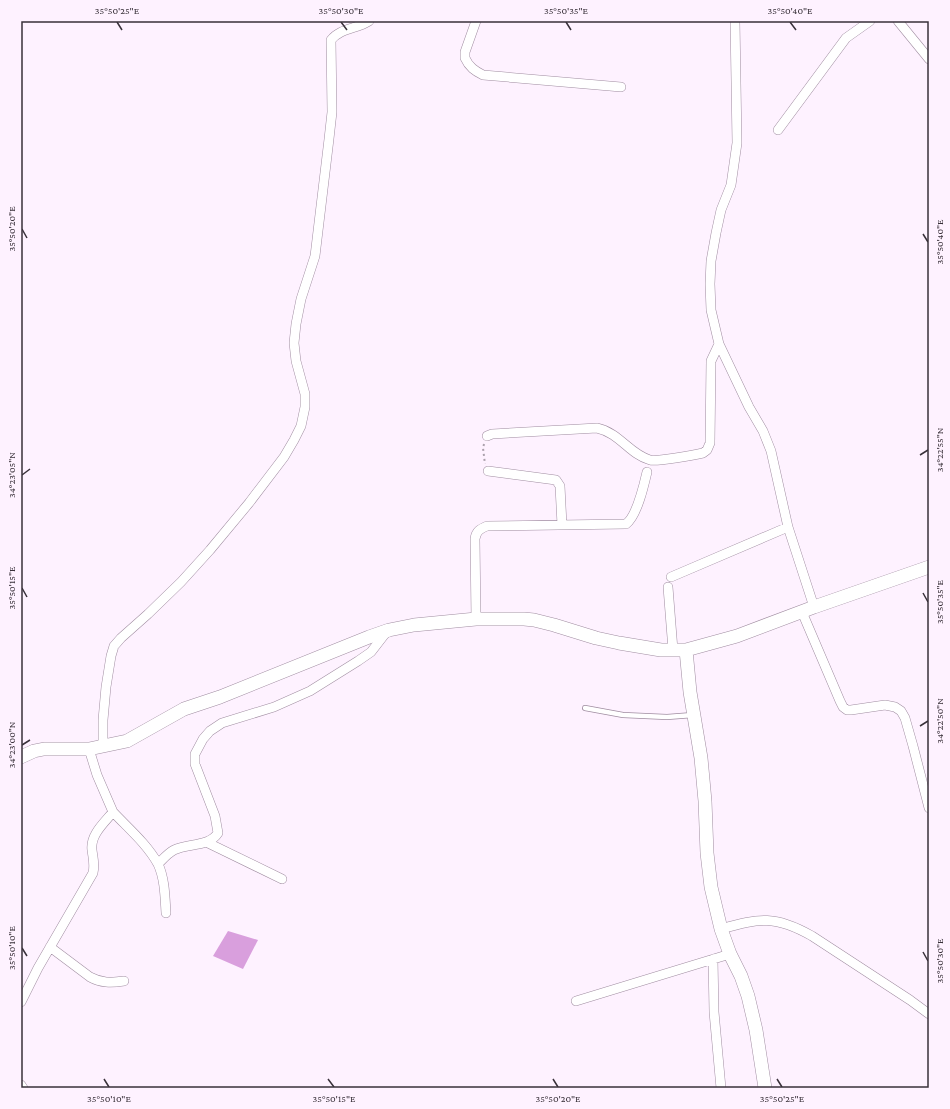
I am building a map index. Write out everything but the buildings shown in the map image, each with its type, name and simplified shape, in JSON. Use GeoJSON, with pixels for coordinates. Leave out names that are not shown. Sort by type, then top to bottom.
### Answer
{"type":"FeatureCollection","features":[{"type":"Feature","properties":{"kind":"main road"},"geometry":{"type":"LineString","coordinates":[[21,757],[34,751],[44,749],[89,749],[126,741],[184,709],[220,697],[369,636],[389,630],[414,625],[476,619],[534,620],[619,643],[640,647],[679,650],[737,636],[929,567]]}},
{"type":"Feature","properties":{"kind":"main road"},"geometry":{"type":"LineString","coordinates":[[679,650],[690,692],[702,772],[707,853],[711,887],[721,929],[748,996],[756,1030],[764,1088]]}},
{"type":"Feature","properties":{"kind":"street"},"geometry":{"type":"LineString","coordinates":[[103,746],[103,720],[106,687],[114,646],[181,582],[210,550],[249,503],[284,457],[301,426],[306,407],[305,394],[296,361],[294,342],[301,299],[315,256],[330,139],[332,98],[331,40],[336,34],[362,26],[369,21]]}},
{"type":"Feature","properties":{"kind":"street"},"geometry":{"type":"LineString","coordinates":[[476,21],[465,52],[465,58],[471,67],[476,71],[483,74],[621,87]]}},
{"type":"Feature","properties":{"kind":"street"},"geometry":{"type":"LineString","coordinates":[[735,21],[737,143],[731,185],[721,210],[711,261],[711,310],[719,344],[749,407],[763,431],[771,451],[808,610],[834,688],[847,710],[885,705],[895,707],[903,714],[929,808]]}},
{"type":"Feature","properties":{"kind":"street"},"geometry":{"type":"LineString","coordinates":[[778,130],[846,38],[870,21]]}},
{"type":"Feature","properties":{"kind":"street"},"geometry":{"type":"LineString","coordinates":[[898,21],[929,59]]}},
{"type":"Feature","properties":{"kind":"street"},"geometry":{"type":"LineString","coordinates":[[487,436],[492,434],[597,428],[611,432],[638,454],[651,461],[703,453],[707,450],[710,443],[711,361],[719,344]]}},
{"type":"Feature","properties":{"kind":"street"},"geometry":{"type":"LineString","coordinates":[[488,471],[556,480],[560,486],[562,525]]}},
{"type":"Feature","properties":{"kind":"street"},"geometry":{"type":"LineString","coordinates":[[476,619],[475,539],[479,529],[487,526],[626,524],[632,518],[644,486],[647,472]]}},
{"type":"Feature","properties":{"kind":"street"},"geometry":{"type":"LineString","coordinates":[[670,577],[788,527]]}},
{"type":"Feature","properties":{"kind":"street"},"geometry":{"type":"LineString","coordinates":[[668,588],[679,650]]}},
{"type":"Feature","properties":{"kind":"street"},"geometry":{"type":"LineString","coordinates":[[158,864],[175,849],[206,842],[216,836],[218,829],[215,816],[195,764],[195,754],[203,739],[210,731],[222,724],[274,707],[310,691],[371,652],[389,630]]}},
{"type":"Feature","properties":{"kind":"street"},"geometry":{"type":"LineString","coordinates":[[89,749],[97,775],[113,812],[139,840],[158,864],[164,886],[166,913]]}},
{"type":"Feature","properties":{"kind":"street"},"geometry":{"type":"LineString","coordinates":[[21,1002],[38,968],[93,872],[95,866],[92,843],[93,838],[113,812]]}},
{"type":"Feature","properties":{"kind":"street"},"geometry":{"type":"LineString","coordinates":[[206,842],[282,880]]}},
{"type":"Feature","properties":{"kind":"street"},"geometry":{"type":"LineString","coordinates":[[721,929],[751,921],[761,920],[784,922],[797,927],[910,1000],[929,1014]]}},
{"type":"Feature","properties":{"kind":"street"},"geometry":{"type":"LineString","coordinates":[[50,947],[90,978],[104,983],[124,981]]}},
{"type":"Feature","properties":{"kind":"street"},"geometry":{"type":"LineString","coordinates":[[576,1001],[730,954]]}},
{"type":"Feature","properties":{"kind":"street"},"geometry":{"type":"LineString","coordinates":[[713,959],[714,1012],[721,1088]]}},
{"type":"Feature","properties":{"kind":"lane"},"geometry":{"type":"LineString","coordinates":[[585,708],[623,715],[667,717],[694,716]]}},
{"type":"Feature","properties":{"kind":"path"},"geometry":{"type":"LineString","coordinates":[[487,436],[483,448],[485,466],[488,471]]}}]}
